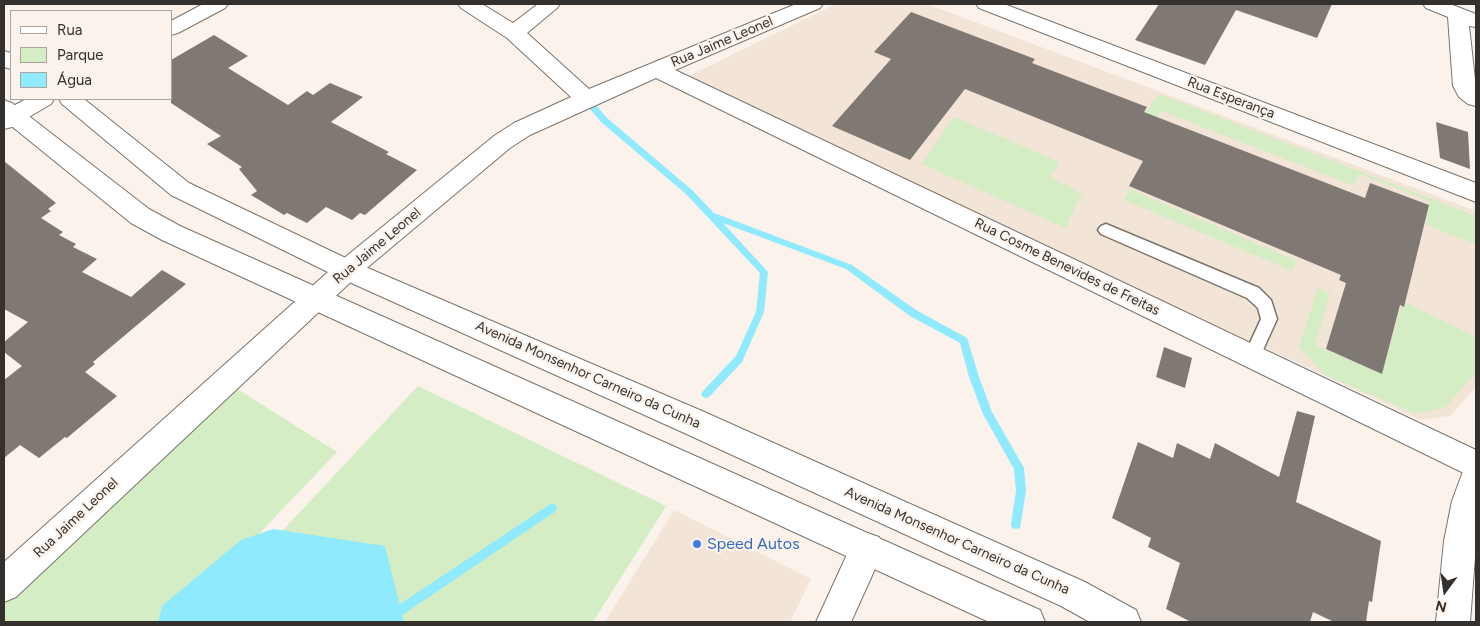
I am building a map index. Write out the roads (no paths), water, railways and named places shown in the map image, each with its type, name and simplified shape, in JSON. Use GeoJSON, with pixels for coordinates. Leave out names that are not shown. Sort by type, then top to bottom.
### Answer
{"type":"FeatureCollection","features":[{"type":"Feature","properties":{"kind":"street"},"geometry":{"type":"LineString","coordinates":[[172,28],[218,4]]}},
{"type":"Feature","properties":{"kind":"street"},"geometry":{"type":"LineString","coordinates":[[468,4],[514,33],[586,99]]}},
{"type":"Feature","properties":{"kind":"street"},"geometry":{"type":"LineString","coordinates":[[514,33],[550,4]]}},
{"type":"Feature","properties":{"kind":"street","name":"Rua Jaime Leonel"},"geometry":{"type":"LineString","coordinates":[[4,585],[315,299],[502,142],[522,129],[586,99],[813,4]]}},
{"type":"Feature","properties":{"kind":"street","name":"Rua Esperança"},"geometry":{"type":"LineString","coordinates":[[986,4],[1476,193]]}},
{"type":"Feature","properties":{"kind":"street"},"geometry":{"type":"LineString","coordinates":[[1433,4],[1467,18],[1464,86],[1467,92],[1476,99]]}},
{"type":"Feature","properties":{"kind":"street","name":"Rua Cosme Benevides de Freitas"},"geometry":{"type":"LineString","coordinates":[[657,70],[1476,464]]}},
{"type":"Feature","properties":{"kind":"street"},"geometry":{"type":"LineString","coordinates":[[41,100],[7,115],[140,216],[315,299],[1028,622]]}},
{"type":"Feature","properties":{"kind":"street","name":"Avenida Monsenhor Carneiro da Cunha"},"geometry":{"type":"LineString","coordinates":[[71,100],[180,189],[348,270],[622,390],[1073,594],[1124,622]]}},
{"type":"Feature","properties":{"kind":"street"},"geometry":{"type":"LineString","coordinates":[[140,216],[180,189]]}},
{"type":"Feature","properties":{"kind":"street"},"geometry":{"type":"LineString","coordinates":[[1453,622],[1460,541],[1468,501],[1476,476]]}},
{"type":"Feature","properties":{"kind":"street"},"geometry":{"type":"LineString","coordinates":[[833,622],[868,549]]}},
{"type":"Feature","properties":{"kind":"lane"},"geometry":{"type":"LineString","coordinates":[[1106,230],[1252,293],[1265,306],[1269,319],[1252,356]]}},
{"type":"Feature","properties":{"kind":"water"},"geometry":{"type":"Polygon","coordinates":[[[273,529],[385,546],[404,622],[158,622],[162,606],[241,540],[273,529]]]}},
{"type":"Feature","properties":{"kind":"waterway"},"geometry":{"type":"LineString","coordinates":[[592,106],[604,120],[689,192],[711,215]]}},
{"type":"Feature","properties":{"kind":"waterway"},"geometry":{"type":"LineString","coordinates":[[706,394],[739,359],[760,312],[764,272],[711,215]]}},
{"type":"Feature","properties":{"kind":"waterway"},"geometry":{"type":"LineString","coordinates":[[711,215],[849,267],[913,313],[964,341],[974,377],[988,414],[1019,468],[1021,491],[1016,524]]}},
{"type":"Feature","properties":{"kind":"waterway"},"geometry":{"type":"LineString","coordinates":[[383,622],[552,508]]}},
{"type":"Feature","properties":{"kind":"place","name":"Speed Autos"},"geometry":{"type":"Point","coordinates":[697,544]}}]}
